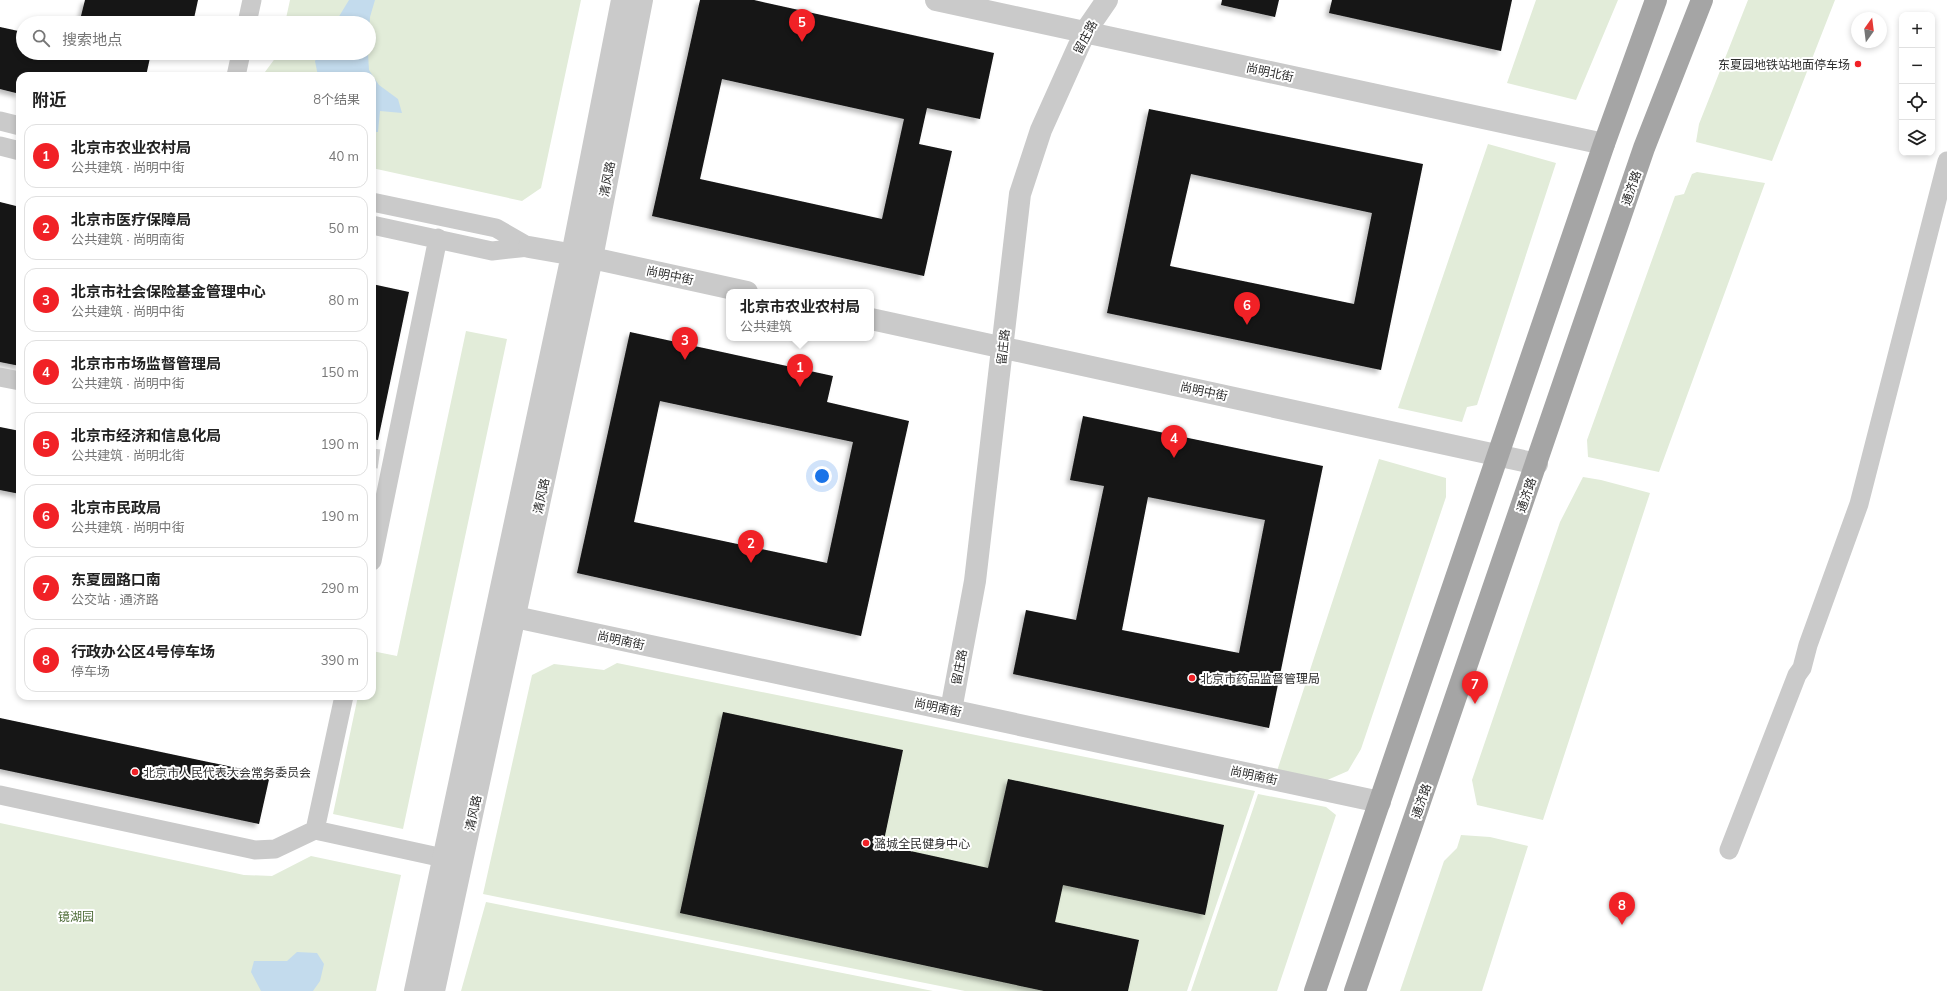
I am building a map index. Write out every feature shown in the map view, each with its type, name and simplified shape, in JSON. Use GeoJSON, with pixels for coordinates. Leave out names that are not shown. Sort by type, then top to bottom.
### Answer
{"type":"FeatureCollection","features":[{"type":"Feature","properties":{"kind":"main road"},"geometry":{"type":"LineString","coordinates":[[1315,991],[1604,144],[1656,0]]}},
{"type":"Feature","properties":{"kind":"main road","name":"通济路"},"geometry":{"type":"LineString","coordinates":[[1355,991],[1537,464],[1557,400],[1644,148],[1702,0]]}},
{"type":"Feature","properties":{"kind":"street"},"geometry":{"type":"LineString","coordinates":[[249,16],[252,0]]}},
{"type":"Feature","properties":{"kind":"street","name":"清风路"},"geometry":{"type":"LineString","coordinates":[[582,256],[622,0]]}},
{"type":"Feature","properties":{"kind":"street","name":"清风路"},"geometry":{"type":"LineString","coordinates":[[434,991],[453,860],[582,256],[642,0]]}},
{"type":"Feature","properties":{"kind":"street","name":"尚明北街"},"geometry":{"type":"LineString","coordinates":[[936,0],[1604,144]]}},
{"type":"Feature","properties":{"kind":"street","name":"留庄路"},"geometry":{"type":"LineString","coordinates":[[950,710],[975,581],[1020,194],[1041,130],[1085,32],[1107,0]]}},
{"type":"Feature","properties":{"kind":"street"},"geometry":{"type":"LineString","coordinates":[[237,72],[239,60]]}},
{"type":"Feature","properties":{"kind":"street"},"geometry":{"type":"LineString","coordinates":[[0,121],[16,125]]}},
{"type":"Feature","properties":{"kind":"street"},"geometry":{"type":"LineString","coordinates":[[0,146],[16,150]]}},
{"type":"Feature","properties":{"kind":"street"},"geometry":{"type":"LineString","coordinates":[[1728,850],[1797,675],[1802,668],[1808,645],[1858,504],[1947,161]]}},
{"type":"Feature","properties":{"kind":"street"},"geometry":{"type":"LineString","coordinates":[[376,203],[496,228],[529,247]]}},
{"type":"Feature","properties":{"kind":"street"},"geometry":{"type":"LineString","coordinates":[[376,225],[492,251],[529,247]]}},
{"type":"Feature","properties":{"kind":"street"},"geometry":{"type":"LineString","coordinates":[[376,532],[386,461],[438,238]]}},
{"type":"Feature","properties":{"kind":"street","name":"尚明中街"},"geometry":{"type":"LineString","coordinates":[[529,247],[582,256],[734,289]]}},
{"type":"Feature","properties":{"kind":"street","name":"尚明中街"},"geometry":{"type":"LineString","coordinates":[[874,320],[1537,464]]}},
{"type":"Feature","properties":{"kind":"street"},"geometry":{"type":"LineString","coordinates":[[0,377],[16,380]]}},
{"type":"Feature","properties":{"kind":"street","name":"尚明南街"},"geometry":{"type":"LineString","coordinates":[[505,615],[1380,802]]}},
{"type":"Feature","properties":{"kind":"street"},"geometry":{"type":"LineString","coordinates":[[316,830],[343,700]]}},
{"type":"Feature","properties":{"kind":"street"},"geometry":{"type":"LineString","coordinates":[[0,795],[255,850],[275,849],[316,830],[453,860]]}},
{"type":"Feature","properties":{"kind":"street","name":"清风路"},"geometry":{"type":"LineString","coordinates":[[415,991],[453,860]]}},
{"type":"Feature","properties":{"kind":"green space"},"geometry":{"type":"Polygon","coordinates":[[[290,0],[581,0],[541,188],[522,201],[376,169],[376,72],[265,72],[274,60],[376,60],[376,16],[287,16],[290,0]]]}},
{"type":"Feature","properties":{"kind":"green space"},"geometry":{"type":"Polygon","coordinates":[[[1536,0],[1618,0],[1576,100],[1507,83],[1536,0]]]}},
{"type":"Feature","properties":{"kind":"green space"},"geometry":{"type":"Polygon","coordinates":[[[1748,0],[1835,0],[1772,161],[1696,142],[1699,124],[1748,0]]]}},
{"type":"Feature","properties":{"kind":"green space"},"geometry":{"type":"Polygon","coordinates":[[[1488,144],[1556,163],[1477,405],[1467,407],[1462,422],[1398,408],[1488,144]]]}},
{"type":"Feature","properties":{"kind":"green space"},"geometry":{"type":"Polygon","coordinates":[[[1697,172],[1765,183],[1659,472],[1588,457],[1587,440],[1675,196],[1684,194],[1692,174],[1697,172]]]}},
{"type":"Feature","properties":{"kind":"green space"},"geometry":{"type":"Polygon","coordinates":[[[466,331],[507,339],[403,829],[333,814],[357,700],[376,700],[376,652],[397,656],[466,331]]]}},
{"type":"Feature","properties":{"kind":"green space"},"geometry":{"type":"Polygon","coordinates":[[[1379,459],[1446,478],[1446,497],[1361,749],[1348,771],[1325,781],[1277,771],[1379,459]]]}},
{"type":"Feature","properties":{"kind":"green space"},"geometry":{"type":"Polygon","coordinates":[[[1583,477],[1601,480],[1650,493],[1543,820],[1477,805],[1472,780],[1560,522],[1583,477]]]}},
{"type":"Feature","properties":{"kind":"green space","name":"潞城全民健身中心"},"geometry":{"type":"Polygon","coordinates":[[[617,663],[1255,791],[1187,991],[965,991],[483,894],[532,675],[554,664],[604,670],[617,663]]]}},
{"type":"Feature","properties":{"kind":"green space"},"geometry":{"type":"Polygon","coordinates":[[[1258,794],[1326,807],[1336,815],[1277,991],[1191,991],[1258,794]]]}},
{"type":"Feature","properties":{"kind":"green space","name":"镜湖园"},"geometry":{"type":"Polygon","coordinates":[[[0,823],[244,875],[272,876],[311,856],[401,875],[376,991],[0,991],[0,823]]]}},
{"type":"Feature","properties":{"kind":"green space"},"geometry":{"type":"Polygon","coordinates":[[[1461,835],[1490,837],[1528,846],[1482,991],[1400,991],[1444,861],[1457,848],[1461,835]]]}},
{"type":"Feature","properties":{"kind":"green space"},"geometry":{"type":"Polygon","coordinates":[[[486,902],[933,991],[461,991],[486,902]]]}},
{"type":"Feature","properties":{"kind":"water"},"geometry":{"type":"Polygon","coordinates":[[[349,0],[375,0],[370,16],[339,16],[349,0]]]}},
{"type":"Feature","properties":{"kind":"water"},"geometry":{"type":"Polygon","coordinates":[[[368,60],[370,72],[317,72],[315,61],[368,60]]]}},
{"type":"Feature","properties":{"kind":"water"},"geometry":{"type":"Polygon","coordinates":[[[376,80],[379,85],[398,99],[402,113],[380,111],[378,132],[376,132],[376,80]]]}},
{"type":"Feature","properties":{"kind":"water"},"geometry":{"type":"Polygon","coordinates":[[[297,952],[317,953],[324,964],[320,981],[313,991],[261,991],[251,972],[254,961],[287,961],[297,952]]]}},
{"type":"Feature","properties":{"kind":"building"},"geometry":{"type":"Polygon","coordinates":[[[85,0],[198,0],[195,16],[81,16],[85,0]]]}},
{"type":"Feature","properties":{"kind":"building"},"geometry":{"type":"Polygon","coordinates":[[[700,0],[754,0],[994,53],[980,119],[927,108],[919,144],[952,151],[924,276],[652,216],[700,0]],[[722,79],[700,179],[882,219],[904,119],[722,79]]]}},
{"type":"Feature","properties":{"kind":"building"},"geometry":{"type":"Polygon","coordinates":[[[1222,0],[1279,0],[1275,17],[1221,5],[1222,0]]]}},
{"type":"Feature","properties":{"kind":"building"},"geometry":{"type":"Polygon","coordinates":[[[1332,0],[1512,0],[1501,51],[1329,13],[1332,0]]]}},
{"type":"Feature","properties":{"kind":"building"},"geometry":{"type":"Polygon","coordinates":[[[0,27],[16,30],[16,60],[149,60],[147,72],[16,72],[16,93],[0,89],[0,27]]]}},
{"type":"Feature","properties":{"kind":"building"},"geometry":{"type":"Polygon","coordinates":[[[1149,109],[1423,164],[1381,370],[1107,313],[1149,109]],[[1191,174],[1170,266],[1354,304],[1372,213],[1191,174]]]}},
{"type":"Feature","properties":{"kind":"building"},"geometry":{"type":"Polygon","coordinates":[[[0,202],[16,206],[16,365],[0,362],[0,202]]]}},
{"type":"Feature","properties":{"kind":"building"},"geometry":{"type":"Polygon","coordinates":[[[376,285],[409,292],[378,440],[376,440],[376,285]]]}},
{"type":"Feature","properties":{"kind":"building"},"geometry":{"type":"Polygon","coordinates":[[[630,332],[833,376],[827,402],[909,421],[861,636],[577,573],[630,332]],[[660,401],[634,522],[827,563],[853,442],[660,401]]]}},
{"type":"Feature","properties":{"kind":"building"},"geometry":{"type":"Polygon","coordinates":[[[1083,416],[1323,466],[1269,728],[1013,674],[1026,610],[1076,620],[1104,486],[1070,480],[1083,416]],[[1148,497],[1122,630],[1239,653],[1265,520],[1148,497]]]}},
{"type":"Feature","properties":{"kind":"building"},"geometry":{"type":"Polygon","coordinates":[[[0,427],[16,430],[16,493],[0,490],[0,427]]]}},
{"type":"Feature","properties":{"kind":"building"},"geometry":{"type":"Polygon","coordinates":[[[723,712],[903,750],[883,845],[988,868],[1008,779],[1224,825],[1205,915],[1063,885],[1055,922],[1139,940],[1128,991],[1044,991],[680,913],[723,712]]]}},
{"type":"Feature","properties":{"kind":"building","name":"北京市人民代表大会常务委员会"},"geometry":{"type":"Polygon","coordinates":[[[0,718],[270,775],[259,824],[0,769],[0,718]]]}},
{"type":"Feature","properties":{"kind":"place","name":"北京市经济和信息化局"},"geometry":{"type":"Point","coordinates":[802,42]}},
{"type":"Feature","properties":{"kind":"place","name":"东夏园地铁站地面停车场"},"geometry":{"type":"Point","coordinates":[1858,64]}},
{"type":"Feature","properties":{"kind":"place","name":"北京市民政局"},"geometry":{"type":"Point","coordinates":[1247,325]}},
{"type":"Feature","properties":{"kind":"place","name":"北京市社会保险基金管理中心"},"geometry":{"type":"Point","coordinates":[685,360]}},
{"type":"Feature","properties":{"kind":"place","name":"北京市农业农村局"},"geometry":{"type":"Point","coordinates":[800,387]}},
{"type":"Feature","properties":{"kind":"place","name":"北京市市场监督管理局"},"geometry":{"type":"Point","coordinates":[1174,458]}},
{"type":"Feature","properties":{"kind":"place","name":"北京市医疗保障局"},"geometry":{"type":"Point","coordinates":[751,563]}},
{"type":"Feature","properties":{"kind":"place","name":"北京市药品监督管理局"},"geometry":{"type":"Point","coordinates":[1192,678]}},
{"type":"Feature","properties":{"kind":"place","name":"东夏园路口南"},"geometry":{"type":"Point","coordinates":[1475,704]}},
{"type":"Feature","properties":{"kind":"place","name":"北京市人民代表大会常务委员会"},"geometry":{"type":"Point","coordinates":[135,772]}},
{"type":"Feature","properties":{"kind":"place","name":"潞城全民健身中心"},"geometry":{"type":"Point","coordinates":[866,843]}},
{"type":"Feature","properties":{"kind":"place","name":"行政办公区4号停车场"},"geometry":{"type":"Point","coordinates":[1622,925]}}]}
